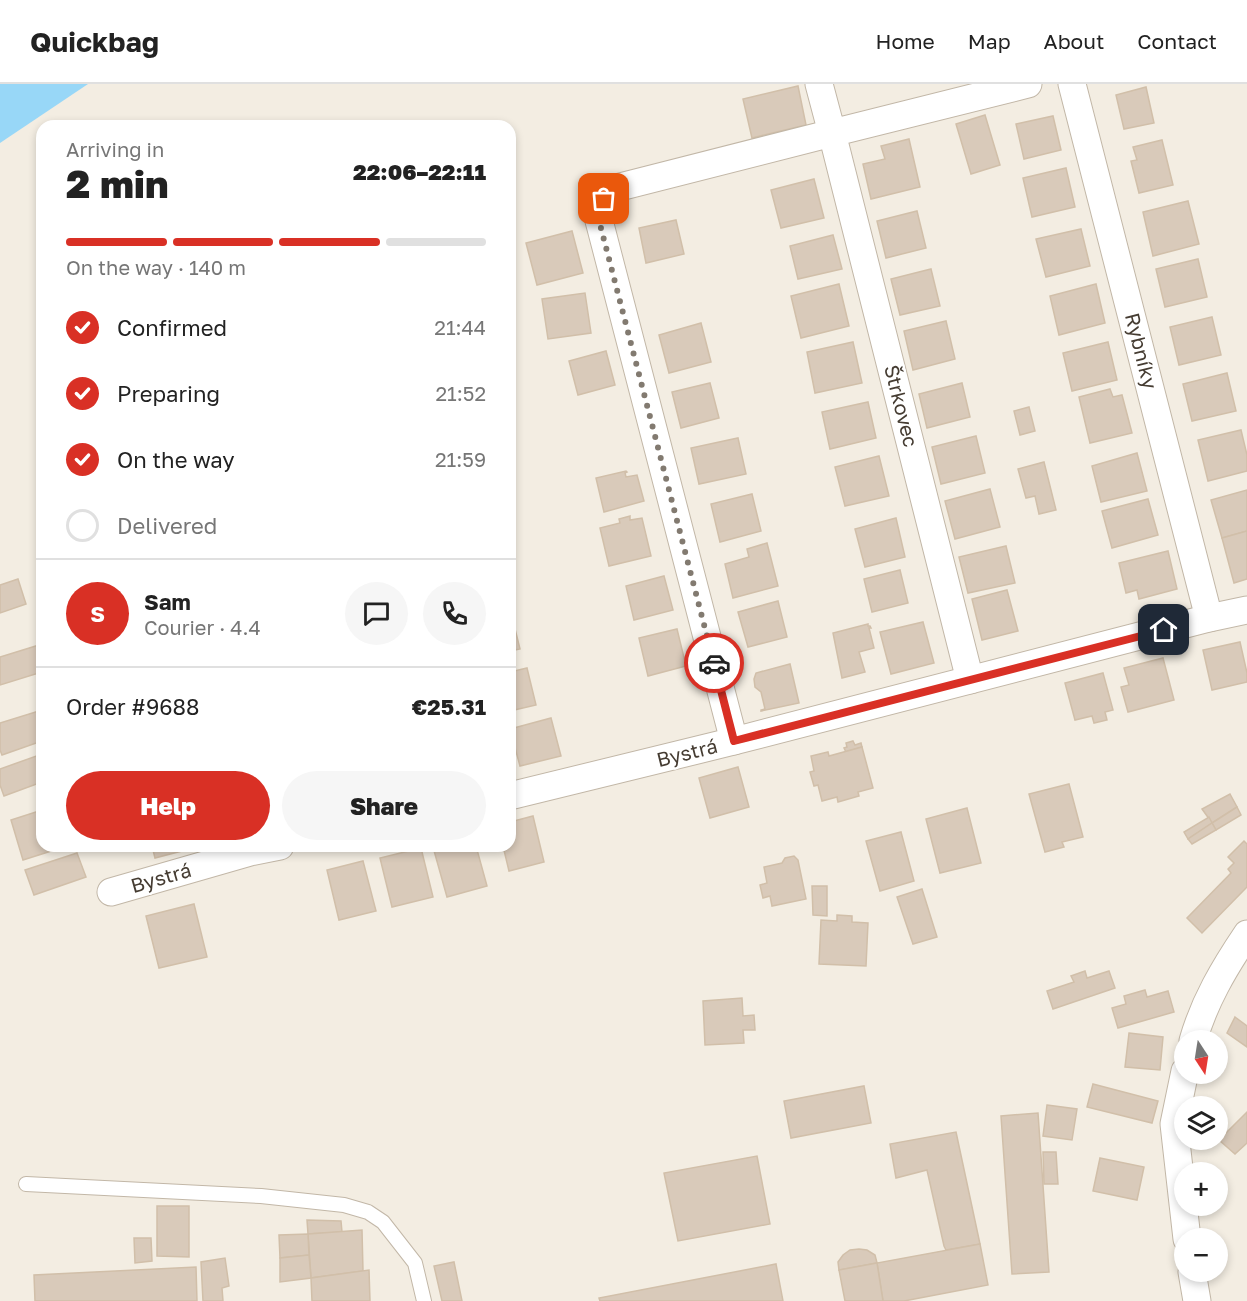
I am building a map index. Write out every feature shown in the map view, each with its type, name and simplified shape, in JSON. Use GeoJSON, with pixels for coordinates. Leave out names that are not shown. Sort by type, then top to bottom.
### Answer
{"type":"FeatureCollection","features":[{"type":"Feature","properties":{"kind":"street","name":"Štrkovec"},"geometry":{"type":"LineString","coordinates":[[819,84],[970,680]]}},
{"type":"Feature","properties":{"kind":"street"},"geometry":{"type":"LineString","coordinates":[[734,741],[596,209],[612,189],[1028,84]]}},
{"type":"Feature","properties":{"kind":"street","name":"Rybníky"},"geometry":{"type":"LineString","coordinates":[[1072,84],[1209,618]]}},
{"type":"Feature","properties":{"kind":"street","name":"Bystrá"},"geometry":{"type":"LineString","coordinates":[[516,795],[1247,610]]}},
{"type":"Feature","properties":{"kind":"street","name":"Bystrá"},"geometry":{"type":"LineString","coordinates":[[111,892],[239,852]]}},
{"type":"Feature","properties":{"kind":"street"},"geometry":{"type":"LineString","coordinates":[[1196,1030],[1210,994],[1230,958],[1247,934]]}},
{"type":"Feature","properties":{"kind":"street"},"geometry":{"type":"LineString","coordinates":[[1182,1084],[1174,1124],[1186,1228]]}},
{"type":"Feature","properties":{"kind":"street"},"geometry":{"type":"LineString","coordinates":[[1194,1282],[1197,1301]]}},
{"type":"Feature","properties":{"kind":"lane"},"geometry":{"type":"LineString","coordinates":[[26,1184],[261,1196],[344,1205],[368,1212],[383,1222],[415,1263],[424,1301]]}},
{"type":"Feature","properties":{"kind":"water"},"geometry":{"type":"Polygon","coordinates":[[[0,84],[88,84],[0,143],[0,84]]]}},
{"type":"Feature","properties":{"kind":"building"},"geometry":{"type":"Polygon","coordinates":[[[798,86],[806,125],[752,138],[743,99],[798,86]]]}},
{"type":"Feature","properties":{"kind":"building"},"geometry":{"type":"Polygon","coordinates":[[[1146,87],[1154,123],[1124,129],[1116,95],[1146,87]]]}},
{"type":"Feature","properties":{"kind":"building"},"geometry":{"type":"Polygon","coordinates":[[[985,115],[1000,165],[971,174],[956,124],[985,115]]]}},
{"type":"Feature","properties":{"kind":"building"},"geometry":{"type":"Polygon","coordinates":[[[1053,116],[1061,150],[1024,159],[1016,124],[1053,116]]]}},
{"type":"Feature","properties":{"kind":"building"},"geometry":{"type":"Polygon","coordinates":[[[909,139],[920,187],[871,199],[863,164],[885,159],[881,146],[909,139]]]}},
{"type":"Feature","properties":{"kind":"building"},"geometry":{"type":"Polygon","coordinates":[[[1162,140],[1173,185],[1139,193],[1131,161],[1137,160],[1133,147],[1162,140]]]}},
{"type":"Feature","properties":{"kind":"building"},"geometry":{"type":"Polygon","coordinates":[[[1066,168],[1075,207],[1032,217],[1023,178],[1066,168]]]}},
{"type":"Feature","properties":{"kind":"building"},"geometry":{"type":"Polygon","coordinates":[[[814,179],[824,218],[781,228],[771,190],[814,179]]]}},
{"type":"Feature","properties":{"kind":"building"},"geometry":{"type":"Polygon","coordinates":[[[1188,201],[1199,244],[1153,256],[1143,212],[1188,201]]]}},
{"type":"Feature","properties":{"kind":"building"},"geometry":{"type":"Polygon","coordinates":[[[917,211],[926,248],[886,258],[877,221],[917,211]]]}},
{"type":"Feature","properties":{"kind":"building"},"geometry":{"type":"Polygon","coordinates":[[[676,220],[684,254],[646,263],[639,228],[676,220]]]}},
{"type":"Feature","properties":{"kind":"building"},"geometry":{"type":"Polygon","coordinates":[[[1081,229],[1090,266],[1046,277],[1036,239],[1081,229]]]}},
{"type":"Feature","properties":{"kind":"building"},"geometry":{"type":"Polygon","coordinates":[[[572,231],[583,273],[537,285],[526,243],[572,231]]]}},
{"type":"Feature","properties":{"kind":"building"},"geometry":{"type":"Polygon","coordinates":[[[833,235],[842,269],[798,279],[790,246],[833,235]]]}},
{"type":"Feature","properties":{"kind":"building"},"geometry":{"type":"Polygon","coordinates":[[[1198,259],[1207,297],[1165,307],[1156,269],[1198,259]]]}},
{"type":"Feature","properties":{"kind":"building"},"geometry":{"type":"Polygon","coordinates":[[[931,269],[940,306],[900,315],[891,279],[931,269]]]}},
{"type":"Feature","properties":{"kind":"building"},"geometry":{"type":"Polygon","coordinates":[[[839,284],[849,326],[801,338],[791,296],[839,284]]]}},
{"type":"Feature","properties":{"kind":"building"},"geometry":{"type":"Polygon","coordinates":[[[1096,284],[1105,323],[1059,335],[1050,296],[1096,284]]]}},
{"type":"Feature","properties":{"kind":"building"},"geometry":{"type":"Polygon","coordinates":[[[585,293],[591,333],[548,339],[542,299],[585,293]]]}},
{"type":"Feature","properties":{"kind":"building"},"geometry":{"type":"Polygon","coordinates":[[[1212,317],[1221,355],[1179,365],[1170,327],[1212,317]]]}},
{"type":"Feature","properties":{"kind":"building"},"geometry":{"type":"Polygon","coordinates":[[[946,321],[955,359],[913,370],[904,331],[946,321]]]}},
{"type":"Feature","properties":{"kind":"building"},"geometry":{"type":"Polygon","coordinates":[[[701,323],[711,362],[669,373],[659,335],[701,323]]]}},
{"type":"Feature","properties":{"kind":"building"},"geometry":{"type":"Polygon","coordinates":[[[853,342],[862,383],[815,393],[807,352],[853,342]]]}},
{"type":"Feature","properties":{"kind":"building"},"geometry":{"type":"Polygon","coordinates":[[[1108,342],[1117,380],[1072,391],[1063,353],[1108,342]]]}},
{"type":"Feature","properties":{"kind":"building"},"geometry":{"type":"Polygon","coordinates":[[[606,351],[615,385],[578,395],[569,361],[606,351]]]}},
{"type":"Feature","properties":{"kind":"building"},"geometry":{"type":"Polygon","coordinates":[[[1227,373],[1236,411],[1192,421],[1183,384],[1227,373]]]}},
{"type":"Feature","properties":{"kind":"building"},"geometry":{"type":"Polygon","coordinates":[[[710,383],[719,418],[681,428],[672,392],[710,383]]]}},
{"type":"Feature","properties":{"kind":"building"},"geometry":{"type":"Polygon","coordinates":[[[962,383],[970,417],[927,428],[919,394],[962,383]]]}},
{"type":"Feature","properties":{"kind":"building"},"geometry":{"type":"Polygon","coordinates":[[[1110,389],[1113,397],[1122,395],[1132,433],[1090,443],[1079,397],[1110,389]]]}},
{"type":"Feature","properties":{"kind":"building"},"geometry":{"type":"Polygon","coordinates":[[[868,402],[876,438],[830,449],[822,412],[868,402]]]}},
{"type":"Feature","properties":{"kind":"building"},"geometry":{"type":"Polygon","coordinates":[[[1029,407],[1035,431],[1020,435],[1014,411],[1029,407]]]}},
{"type":"Feature","properties":{"kind":"building"},"geometry":{"type":"Polygon","coordinates":[[[1241,430],[1247,455],[1247,471],[1208,481],[1198,440],[1241,430]]]}},
{"type":"Feature","properties":{"kind":"building"},"geometry":{"type":"Polygon","coordinates":[[[976,436],[985,473],[941,484],[932,447],[976,436]]]}},
{"type":"Feature","properties":{"kind":"building"},"geometry":{"type":"Polygon","coordinates":[[[738,438],[746,474],[699,484],[691,448],[738,438]]]}},
{"type":"Feature","properties":{"kind":"building"},"geometry":{"type":"Polygon","coordinates":[[[1137,453],[1147,491],[1101,502],[1092,466],[1137,453]]]}},
{"type":"Feature","properties":{"kind":"building"},"geometry":{"type":"Polygon","coordinates":[[[879,456],[889,496],[845,506],[835,467],[879,456]]]}},
{"type":"Feature","properties":{"kind":"building"},"geometry":{"type":"Polygon","coordinates":[[[1044,462],[1056,510],[1039,514],[1035,496],[1026,498],[1018,469],[1044,462]]]}},
{"type":"Feature","properties":{"kind":"building"},"geometry":{"type":"Polygon","coordinates":[[[626,471],[626,477],[637,475],[644,501],[604,512],[596,478],[626,471]]]}},
{"type":"Feature","properties":{"kind":"building"},"geometry":{"type":"Polygon","coordinates":[[[990,489],[1000,527],[955,539],[945,501],[990,489]]]}},
{"type":"Feature","properties":{"kind":"building"},"geometry":{"type":"Polygon","coordinates":[[[1247,490],[1247,531],[1222,538],[1211,500],[1247,490]]]}},
{"type":"Feature","properties":{"kind":"building"},"geometry":{"type":"Polygon","coordinates":[[[752,494],[761,531],[720,542],[711,504],[752,494]]]}},
{"type":"Feature","properties":{"kind":"building"},"geometry":{"type":"Polygon","coordinates":[[[1148,499],[1158,535],[1112,548],[1102,511],[1148,499]]]}},
{"type":"Feature","properties":{"kind":"building"},"geometry":{"type":"Polygon","coordinates":[[[630,516],[630,520],[642,518],[651,556],[609,566],[600,528],[620,523],[619,519],[630,516]]]}},
{"type":"Feature","properties":{"kind":"building"},"geometry":{"type":"Polygon","coordinates":[[[896,518],[905,557],[865,567],[855,529],[896,518]]]}},
{"type":"Feature","properties":{"kind":"building"},"geometry":{"type":"Polygon","coordinates":[[[1247,531],[1247,579],[1234,583],[1222,538],[1247,531]]]}},
{"type":"Feature","properties":{"kind":"building"},"geometry":{"type":"Polygon","coordinates":[[[767,543],[778,586],[733,598],[725,564],[749,557],[747,549],[767,543]]]}},
{"type":"Feature","properties":{"kind":"building"},"geometry":{"type":"Polygon","coordinates":[[[1006,546],[1015,583],[968,593],[959,557],[1006,546]]]}},
{"type":"Feature","properties":{"kind":"building"},"geometry":{"type":"Polygon","coordinates":[[[1168,551],[1177,589],[1139,599],[1137,590],[1126,593],[1119,563],[1168,551]]]}},
{"type":"Feature","properties":{"kind":"building"},"geometry":{"type":"Polygon","coordinates":[[[900,570],[908,603],[872,612],[864,579],[900,570]]]}},
{"type":"Feature","properties":{"kind":"building"},"geometry":{"type":"Polygon","coordinates":[[[664,576],[673,610],[634,620],[626,586],[664,576]]]}},
{"type":"Feature","properties":{"kind":"building"},"geometry":{"type":"Polygon","coordinates":[[[18,579],[26,604],[0,613],[0,585],[18,579]]]}},
{"type":"Feature","properties":{"kind":"building"},"geometry":{"type":"Polygon","coordinates":[[[1007,590],[1018,631],[982,640],[972,599],[1007,590]]]}},
{"type":"Feature","properties":{"kind":"building"},"geometry":{"type":"Polygon","coordinates":[[[778,601],[787,637],[748,647],[738,612],[778,601]]]}},
{"type":"Feature","properties":{"kind":"building"},"geometry":{"type":"Polygon","coordinates":[[[923,622],[934,663],[891,674],[880,632],[923,622]]]}},
{"type":"Feature","properties":{"kind":"building"},"geometry":{"type":"Polygon","coordinates":[[[868,624],[871,628],[869,628],[874,648],[859,652],[865,672],[842,678],[833,633],[868,624]]]}},
{"type":"Feature","properties":{"kind":"building"},"geometry":{"type":"Polygon","coordinates":[[[677,629],[686,666],[648,676],[639,638],[677,629]]]}},
{"type":"Feature","properties":{"kind":"building"},"geometry":{"type":"Polygon","coordinates":[[[516,633],[520,649],[516,650],[516,633]]]}},
{"type":"Feature","properties":{"kind":"building"},"geometry":{"type":"Polygon","coordinates":[[[1240,642],[1247,682],[1212,690],[1203,650],[1240,642]]]}},
{"type":"Feature","properties":{"kind":"building"},"geometry":{"type":"Polygon","coordinates":[[[36,646],[36,674],[0,685],[0,657],[36,646]]]}},
{"type":"Feature","properties":{"kind":"building"},"geometry":{"type":"Polygon","coordinates":[[[1163,658],[1174,700],[1128,712],[1121,687],[1129,685],[1124,668],[1163,658]]]}},
{"type":"Feature","properties":{"kind":"building"},"geometry":{"type":"Polygon","coordinates":[[[790,664],[799,703],[761,711],[765,709],[761,692],[755,687],[756,673],[790,664]]]}},
{"type":"Feature","properties":{"kind":"building"},"geometry":{"type":"Polygon","coordinates":[[[527,668],[536,705],[516,710],[516,671],[527,668]]]}},
{"type":"Feature","properties":{"kind":"building"},"geometry":{"type":"Polygon","coordinates":[[[1103,673],[1113,710],[1105,712],[1107,720],[1094,723],[1092,716],[1075,720],[1065,683],[1103,673]]]}},
{"type":"Feature","properties":{"kind":"building"},"geometry":{"type":"Polygon","coordinates":[[[36,712],[36,743],[2,755],[0,723],[36,712]]]}},
{"type":"Feature","properties":{"kind":"building"},"geometry":{"type":"Polygon","coordinates":[[[551,718],[561,756],[520,766],[516,751],[516,727],[551,718]]]}},
{"type":"Feature","properties":{"kind":"building"},"geometry":{"type":"Polygon","coordinates":[[[853,741],[855,745],[861,743],[862,747],[846,752],[844,748],[847,747],[846,743],[853,741]]]}},
{"type":"Feature","properties":{"kind":"building"},"geometry":{"type":"Polygon","coordinates":[[[862,747],[873,788],[858,792],[859,796],[838,802],[837,797],[822,801],[818,785],[814,786],[810,772],[814,771],[811,756],[828,752],[829,756],[862,747]]]}},
{"type":"Feature","properties":{"kind":"building"},"geometry":{"type":"Polygon","coordinates":[[[36,756],[36,784],[4,796],[0,785],[0,769],[36,756]]]}},
{"type":"Feature","properties":{"kind":"building"},"geometry":{"type":"Polygon","coordinates":[[[738,767],[749,807],[710,818],[699,778],[738,767]]]}},
{"type":"Feature","properties":{"kind":"building"},"geometry":{"type":"Polygon","coordinates":[[[1069,784],[1083,837],[1062,842],[1064,847],[1045,852],[1029,794],[1069,784]]]}},
{"type":"Feature","properties":{"kind":"building"},"geometry":{"type":"Polygon","coordinates":[[[1230,794],[1237,807],[1212,823],[1202,809],[1230,794]]]}},
{"type":"Feature","properties":{"kind":"building"},"geometry":{"type":"Polygon","coordinates":[[[1237,807],[1241,815],[1216,830],[1212,823],[1237,807]]]}},
{"type":"Feature","properties":{"kind":"building"},"geometry":{"type":"Polygon","coordinates":[[[967,808],[981,863],[940,873],[926,819],[967,808]]]}},
{"type":"Feature","properties":{"kind":"building"},"geometry":{"type":"Polygon","coordinates":[[[36,812],[36,852],[48,852],[23,860],[11,820],[36,812]]]}},
{"type":"Feature","properties":{"kind":"building"},"geometry":{"type":"Polygon","coordinates":[[[533,816],[544,862],[509,871],[504,852],[516,852],[516,820],[533,816]]]}},
{"type":"Feature","properties":{"kind":"building"},"geometry":{"type":"Polygon","coordinates":[[[1209,817],[1212,823],[1188,839],[1184,832],[1209,817]]]}},
{"type":"Feature","properties":{"kind":"building"},"geometry":{"type":"Polygon","coordinates":[[[1212,823],[1216,830],[1192,844],[1188,839],[1212,823]]]}},
{"type":"Feature","properties":{"kind":"building"},"geometry":{"type":"Polygon","coordinates":[[[901,832],[914,881],[880,891],[866,841],[901,832]]]}},
{"type":"Feature","properties":{"kind":"building"},"geometry":{"type":"Polygon","coordinates":[[[1244,841],[1247,844],[1247,887],[1202,933],[1187,918],[1231,873],[1228,869],[1234,863],[1228,857],[1244,841]]]}},
{"type":"Feature","properties":{"kind":"building"},"geometry":{"type":"Polygon","coordinates":[[[154,852],[178,852],[155,858],[154,852]]]}},
{"type":"Feature","properties":{"kind":"building"},"geometry":{"type":"Polygon","coordinates":[[[405,852],[422,852],[433,897],[392,907],[380,858],[405,852]]]}},
{"type":"Feature","properties":{"kind":"building"},"geometry":{"type":"Polygon","coordinates":[[[434,852],[478,852],[487,886],[447,897],[434,852]]]}},
{"type":"Feature","properties":{"kind":"building"},"geometry":{"type":"Polygon","coordinates":[[[77,853],[86,877],[34,895],[25,870],[77,853]]]}},
{"type":"Feature","properties":{"kind":"building"},"geometry":{"type":"Polygon","coordinates":[[[794,856],[798,860],[806,899],[772,906],[770,896],[763,898],[760,885],[767,883],[764,867],[782,863],[785,858],[794,856]]]}},
{"type":"Feature","properties":{"kind":"building"},"geometry":{"type":"Polygon","coordinates":[[[363,861],[376,911],[339,920],[327,870],[363,861]]]}},
{"type":"Feature","properties":{"kind":"building"},"geometry":{"type":"Polygon","coordinates":[[[812,886],[827,886],[827,916],[813,915],[812,886]]]}},
{"type":"Feature","properties":{"kind":"building"},"geometry":{"type":"Polygon","coordinates":[[[922,889],[937,937],[913,944],[897,897],[922,889]]]}},
{"type":"Feature","properties":{"kind":"building"},"geometry":{"type":"Polygon","coordinates":[[[194,904],[207,957],[159,968],[146,916],[194,904]]]}},
{"type":"Feature","properties":{"kind":"building"},"geometry":{"type":"Polygon","coordinates":[[[837,915],[852,916],[852,922],[868,923],[866,966],[819,964],[821,920],[837,921],[837,915]]]}},
{"type":"Feature","properties":{"kind":"building"},"geometry":{"type":"Polygon","coordinates":[[[1085,971],[1087,978],[1109,971],[1115,988],[1053,1009],[1047,991],[1074,982],[1071,976],[1085,971]]]}},
{"type":"Feature","properties":{"kind":"building"},"geometry":{"type":"Polygon","coordinates":[[[1145,990],[1147,997],[1168,991],[1174,1012],[1118,1028],[1112,1008],[1126,1004],[1124,996],[1145,990]]]}},
{"type":"Feature","properties":{"kind":"building"},"geometry":{"type":"Polygon","coordinates":[[[742,998],[743,1016],[754,1015],[755,1030],[743,1030],[744,1043],[705,1045],[703,1001],[742,998]]]}},
{"type":"Feature","properties":{"kind":"building"},"geometry":{"type":"Polygon","coordinates":[[[1235,1017],[1247,1026],[1247,1047],[1228,1034],[1235,1017]]]}},
{"type":"Feature","properties":{"kind":"building"},"geometry":{"type":"Polygon","coordinates":[[[1129,1033],[1163,1037],[1160,1070],[1125,1067],[1129,1033]]]}},
{"type":"Feature","properties":{"kind":"building"},"geometry":{"type":"Polygon","coordinates":[[[1093,1084],[1158,1101],[1152,1123],[1087,1107],[1093,1084]]]}},
{"type":"Feature","properties":{"kind":"building"},"geometry":{"type":"Polygon","coordinates":[[[864,1086],[871,1123],[791,1138],[784,1101],[864,1086]]]}},
{"type":"Feature","properties":{"kind":"building"},"geometry":{"type":"Polygon","coordinates":[[[1047,1105],[1077,1109],[1072,1140],[1043,1136],[1047,1105]]]}},
{"type":"Feature","properties":{"kind":"building"},"geometry":{"type":"Polygon","coordinates":[[[1247,1112],[1247,1143],[1235,1154],[1228,1148],[1228,1131],[1247,1112]]]}},
{"type":"Feature","properties":{"kind":"building"},"geometry":{"type":"Polygon","coordinates":[[[1038,1113],[1049,1272],[1012,1274],[1001,1116],[1038,1113]]]}},
{"type":"Feature","properties":{"kind":"building"},"geometry":{"type":"Polygon","coordinates":[[[956,1132],[980,1244],[946,1250],[927,1170],[896,1178],[890,1144],[956,1132]]]}},
{"type":"Feature","properties":{"kind":"building"},"geometry":{"type":"Polygon","coordinates":[[[1043,1152],[1056,1152],[1058,1184],[1044,1184],[1043,1152]]]}},
{"type":"Feature","properties":{"kind":"building"},"geometry":{"type":"Polygon","coordinates":[[[757,1156],[770,1224],[678,1241],[664,1173],[757,1156]]]}},
{"type":"Feature","properties":{"kind":"building"},"geometry":{"type":"Polygon","coordinates":[[[1100,1158],[1144,1167],[1137,1200],[1093,1191],[1100,1158]]]}},
{"type":"Feature","properties":{"kind":"building"},"geometry":{"type":"Polygon","coordinates":[[[157,1206],[189,1206],[189,1257],[157,1256],[157,1206]]]}},
{"type":"Feature","properties":{"kind":"building"},"geometry":{"type":"Polygon","coordinates":[[[307,1220],[341,1221],[342,1232],[308,1234],[307,1220]]]}},
{"type":"Feature","properties":{"kind":"building"},"geometry":{"type":"Polygon","coordinates":[[[362,1230],[363,1271],[311,1278],[308,1234],[362,1230]]]}},
{"type":"Feature","properties":{"kind":"building"},"geometry":{"type":"Polygon","coordinates":[[[308,1234],[309,1255],[280,1258],[279,1235],[308,1234]]]}},
{"type":"Feature","properties":{"kind":"building"},"geometry":{"type":"Polygon","coordinates":[[[134,1238],[151,1238],[152,1261],[135,1263],[134,1238]]]}},
{"type":"Feature","properties":{"kind":"building"},"geometry":{"type":"Polygon","coordinates":[[[980,1244],[988,1285],[904,1301],[883,1301],[877,1263],[980,1244]]]}},
{"type":"Feature","properties":{"kind":"building"},"geometry":{"type":"Polygon","coordinates":[[[850,1250],[867,1250],[875,1255],[877,1263],[839,1270],[838,1262],[843,1255],[850,1250]]]}},
{"type":"Feature","properties":{"kind":"building"},"geometry":{"type":"Polygon","coordinates":[[[309,1255],[311,1278],[280,1282],[280,1258],[309,1255]]]}},
{"type":"Feature","properties":{"kind":"building"},"geometry":{"type":"Polygon","coordinates":[[[225,1258],[229,1286],[222,1288],[223,1301],[203,1301],[201,1262],[225,1258]]]}},
{"type":"Feature","properties":{"kind":"building"},"geometry":{"type":"Polygon","coordinates":[[[454,1262],[462,1301],[442,1301],[434,1266],[454,1262]]]}},
{"type":"Feature","properties":{"kind":"building"},"geometry":{"type":"Polygon","coordinates":[[[877,1263],[883,1301],[845,1301],[839,1270],[877,1263]]]}},
{"type":"Feature","properties":{"kind":"building"},"geometry":{"type":"Polygon","coordinates":[[[776,1264],[783,1301],[600,1301],[599,1298],[776,1264]]]}},
{"type":"Feature","properties":{"kind":"building"},"geometry":{"type":"Polygon","coordinates":[[[196,1267],[197,1301],[35,1301],[34,1275],[196,1267]]]}},
{"type":"Feature","properties":{"kind":"building"},"geometry":{"type":"Polygon","coordinates":[[[369,1270],[370,1301],[312,1301],[311,1278],[369,1270]]]}},
{"type":"Feature","properties":{"kind":"way so far"},"geometry":{"type":"LineString","coordinates":[[604,199],[596,209],[714,663]]}},
{"type":"Feature","properties":{"kind":"route"},"geometry":{"type":"LineString","coordinates":[[714,663],[734,741],[1164,630]]}}]}
